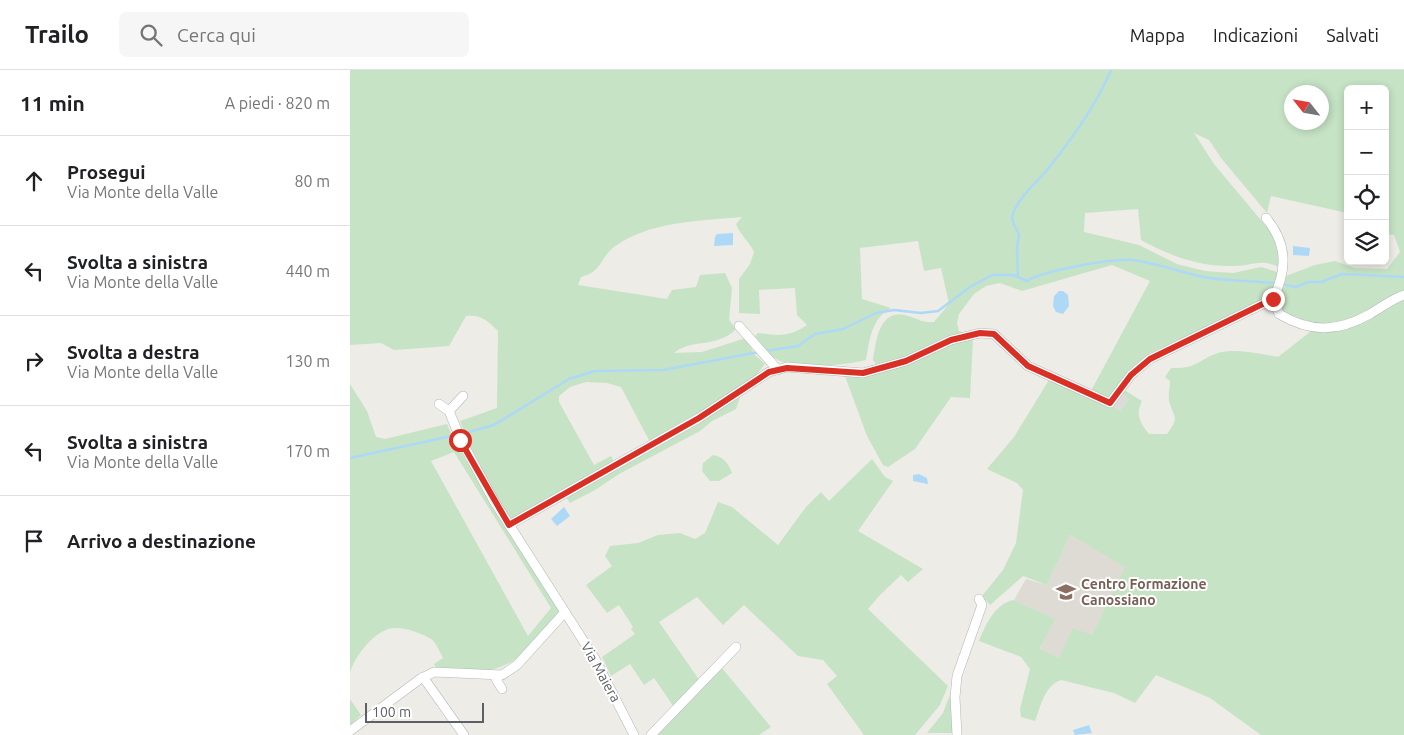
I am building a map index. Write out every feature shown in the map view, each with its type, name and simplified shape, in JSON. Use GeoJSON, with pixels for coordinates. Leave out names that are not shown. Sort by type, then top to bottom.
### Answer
{"type":"FeatureCollection","features":[{"type":"Feature","properties":{"kind":"street"},"geometry":{"type":"LineString","coordinates":[[509,525],[699,418],[769,372],[787,368],[863,373],[906,361],[951,340],[980,333],[994,334],[1028,366],[1110,403],[1131,375],[1150,359],[1273,299],[1284,272],[1284,250],[1277,233],[1266,218]]}},
{"type":"Feature","properties":{"kind":"street"},"geometry":{"type":"LineString","coordinates":[[1273,299],[1279,314],[1296,322],[1322,329],[1341,326],[1404,295]]}},
{"type":"Feature","properties":{"kind":"street"},"geometry":{"type":"LineString","coordinates":[[739,326],[759,346],[778,370]]}},
{"type":"Feature","properties":{"kind":"street"},"geometry":{"type":"LineString","coordinates":[[439,404],[449,411],[463,396]]}},
{"type":"Feature","properties":{"kind":"street","name":"Via Maiera"},"geometry":{"type":"LineString","coordinates":[[449,411],[460,440],[509,525],[595,659],[634,735]]}},
{"type":"Feature","properties":{"kind":"street"},"geometry":{"type":"LineString","coordinates":[[957,735],[955,697],[957,676],[982,605],[979,599]]}},
{"type":"Feature","properties":{"kind":"street"},"geometry":{"type":"LineString","coordinates":[[350,731],[423,677],[434,672],[448,671],[494,676],[502,675],[517,665],[565,612]]}},
{"type":"Feature","properties":{"kind":"street"},"geometry":{"type":"LineString","coordinates":[[651,735],[736,647]]}},
{"type":"Feature","properties":{"kind":"street"},"geometry":{"type":"LineString","coordinates":[[494,676],[502,689]]}},
{"type":"Feature","properties":{"kind":"street"},"geometry":{"type":"LineString","coordinates":[[423,677],[464,735]]}},
{"type":"Feature","properties":{"kind":"shaded area"},"geometry":{"type":"Polygon","coordinates":[[[1121,393],[1129,399],[1120,411],[1112,405],[1121,393]]]}},
{"type":"Feature","properties":{"kind":"shaded area","name":"Centro Formazione Canossiano"},"geometry":{"type":"Polygon","coordinates":[[[1070,535],[1126,567],[1092,635],[1059,658],[1040,650],[1054,619],[1014,600],[1026,579],[1047,585],[1070,535]]]}},
{"type":"Feature","properties":{"kind":"green space"},"geometry":{"type":"Polygon","coordinates":[[[350,70],[1404,70],[1404,735],[1261,735],[1210,698],[1156,675],[1135,703],[1114,693],[1061,680],[1055,683],[1047,692],[1035,721],[1021,717],[1020,709],[1030,669],[1021,657],[979,641],[996,610],[1007,602],[1014,600],[1055,619],[1040,649],[1059,658],[1073,628],[1092,635],[1125,567],[1070,535],[1047,585],[1023,576],[990,605],[982,596],[1003,570],[1016,543],[1023,490],[1017,483],[987,469],[1014,437],[1049,380],[1110,408],[1112,405],[1120,411],[1129,399],[1121,393],[1124,390],[1142,401],[1139,414],[1143,426],[1149,434],[1167,434],[1175,420],[1169,401],[1170,381],[1165,377],[1171,368],[1192,366],[1218,353],[1232,351],[1278,357],[1310,332],[1309,322],[1289,316],[1280,310],[1278,299],[1286,276],[1315,265],[1335,261],[1355,268],[1387,269],[1400,252],[1394,235],[1389,234],[1389,85],[1344,85],[1344,213],[1271,196],[1267,213],[1221,158],[1209,140],[1194,133],[1214,164],[1270,231],[1279,248],[1282,269],[1269,263],[1241,266],[1209,265],[1163,251],[1141,240],[1138,209],[1085,213],[1084,232],[1139,245],[1177,264],[1205,271],[1233,273],[1261,267],[1280,273],[1269,298],[1150,353],[1132,369],[1109,399],[1092,389],[1150,281],[1112,265],[1022,291],[1000,283],[986,286],[974,294],[959,314],[957,323],[959,331],[964,333],[948,336],[903,357],[876,364],[873,360],[878,335],[885,321],[891,316],[908,316],[934,322],[949,304],[941,268],[924,271],[918,241],[860,248],[862,299],[891,308],[879,318],[872,330],[866,360],[820,366],[795,365],[776,359],[755,336],[758,333],[789,334],[807,325],[797,315],[795,288],[759,290],[760,314],[739,313],[739,279],[750,264],[754,252],[736,224],[742,217],[692,221],[659,227],[628,238],[614,247],[597,268],[581,277],[578,285],[667,299],[672,290],[696,287],[700,275],[725,273],[732,288],[729,320],[736,329],[720,339],[681,348],[674,353],[702,352],[746,338],[755,355],[765,364],[741,394],[736,409],[570,503],[566,497],[512,519],[508,518],[470,447],[460,421],[497,408],[498,331],[484,319],[476,316],[466,316],[449,346],[394,350],[381,343],[350,345],[350,70]],[[586,382],[570,387],[559,396],[559,402],[594,465],[611,456],[616,466],[650,442],[621,387],[607,383],[586,382]]]}},
{"type":"Feature","properties":{"kind":"green space"},"geometry":{"type":"Polygon","coordinates":[[[973,339],[970,398],[951,397],[915,449],[888,467],[883,465],[867,436],[845,376],[857,377],[884,371],[950,343],[973,339]]]}},
{"type":"Feature","properties":{"kind":"green space"},"geometry":{"type":"Polygon","coordinates":[[[350,384],[367,411],[376,437],[385,439],[447,424],[455,443],[560,610],[529,648],[509,663],[498,668],[480,670],[436,668],[434,664],[443,658],[433,640],[413,631],[394,628],[380,633],[366,645],[356,659],[350,673],[350,384]],[[454,452],[431,461],[528,636],[551,608],[454,452]]]}},
{"type":"Feature","properties":{"kind":"green space"},"geometry":{"type":"Polygon","coordinates":[[[713,455],[725,461],[732,473],[719,481],[710,481],[702,471],[703,463],[713,455]]]}},
{"type":"Feature","properties":{"kind":"green space"},"geometry":{"type":"Polygon","coordinates":[[[872,459],[885,477],[893,481],[858,531],[923,569],[908,582],[901,575],[868,609],[948,686],[940,705],[915,735],[864,735],[827,684],[837,676],[823,660],[798,656],[744,605],[723,625],[697,597],[659,622],[700,681],[674,707],[654,678],[644,685],[630,664],[611,676],[602,657],[635,634],[631,629],[633,627],[619,605],[607,613],[586,585],[612,566],[605,556],[610,546],[638,543],[658,535],[680,533],[695,539],[705,533],[718,502],[732,507],[778,545],[806,507],[821,492],[829,501],[872,459]]]}},
{"type":"Feature","properties":{"kind":"green space"},"geometry":{"type":"Polygon","coordinates":[[[721,667],[771,727],[759,735],[656,735],[721,667]]]}},
{"type":"Feature","properties":{"kind":"green space"},"geometry":{"type":"Polygon","coordinates":[[[953,686],[953,733],[927,733],[943,713],[953,686]]]}},
{"type":"Feature","properties":{"kind":"green space"},"geometry":{"type":"Polygon","coordinates":[[[350,699],[361,715],[350,725],[350,699]]]}},
{"type":"Feature","properties":{"kind":"water"},"geometry":{"type":"Polygon","coordinates":[[[733,233],[733,245],[714,246],[717,234],[733,233]]]}},
{"type":"Feature","properties":{"kind":"water"},"geometry":{"type":"Polygon","coordinates":[[[1293,246],[1310,248],[1309,256],[1293,255],[1293,246]]]}},
{"type":"Feature","properties":{"kind":"water"},"geometry":{"type":"Polygon","coordinates":[[[1059,291],[1063,291],[1068,295],[1069,306],[1063,314],[1056,312],[1053,306],[1054,296],[1059,291]]]}},
{"type":"Feature","properties":{"kind":"water"},"geometry":{"type":"Polygon","coordinates":[[[919,474],[927,478],[928,484],[913,481],[913,475],[919,474]]]}},
{"type":"Feature","properties":{"kind":"water"},"geometry":{"type":"Polygon","coordinates":[[[564,507],[570,516],[557,526],[551,519],[564,507]]]}},
{"type":"Feature","properties":{"kind":"water"},"geometry":{"type":"Polygon","coordinates":[[[1089,725],[1092,733],[1075,735],[1073,730],[1089,725]]]}},
{"type":"Feature","properties":{"kind":"waterway"},"geometry":{"type":"LineString","coordinates":[[1018,277],[1017,248],[1019,235],[1013,221],[1014,211],[1025,194],[1047,170],[1074,134],[1091,109],[1111,70]]}},
{"type":"Feature","properties":{"kind":"waterway"},"geometry":{"type":"LineString","coordinates":[[765,351],[798,346],[815,334],[843,329],[876,313],[894,310],[921,313],[938,311],[970,287],[992,275],[1013,275],[1027,281],[1047,273],[1078,266],[1132,260],[1203,277],[1276,283]]}},
{"type":"Feature","properties":{"kind":"waterway"},"geometry":{"type":"LineString","coordinates":[[1281,284],[1296,287],[1308,282],[1321,282],[1342,274],[1404,277]]}},
{"type":"Feature","properties":{"kind":"waterway"},"geometry":{"type":"LineString","coordinates":[[462,434],[494,425],[569,379],[595,371],[663,370],[759,352]]}},
{"type":"Feature","properties":{"kind":"waterway"},"geometry":{"type":"LineString","coordinates":[[350,458],[456,435]]}},
{"type":"Feature","properties":{"kind":"place","name":"Centro Formazione Canossiano"},"geometry":{"type":"Point","coordinates":[1066,592]}},
{"type":"Feature","properties":{"kind":"route"},"geometry":{"type":"LineString","coordinates":[[460,440],[509,525],[699,418],[769,372],[787,368],[863,373],[906,361],[951,340],[980,333],[994,334],[1028,366],[1110,403],[1131,375],[1150,359],[1273,299]]}}]}
